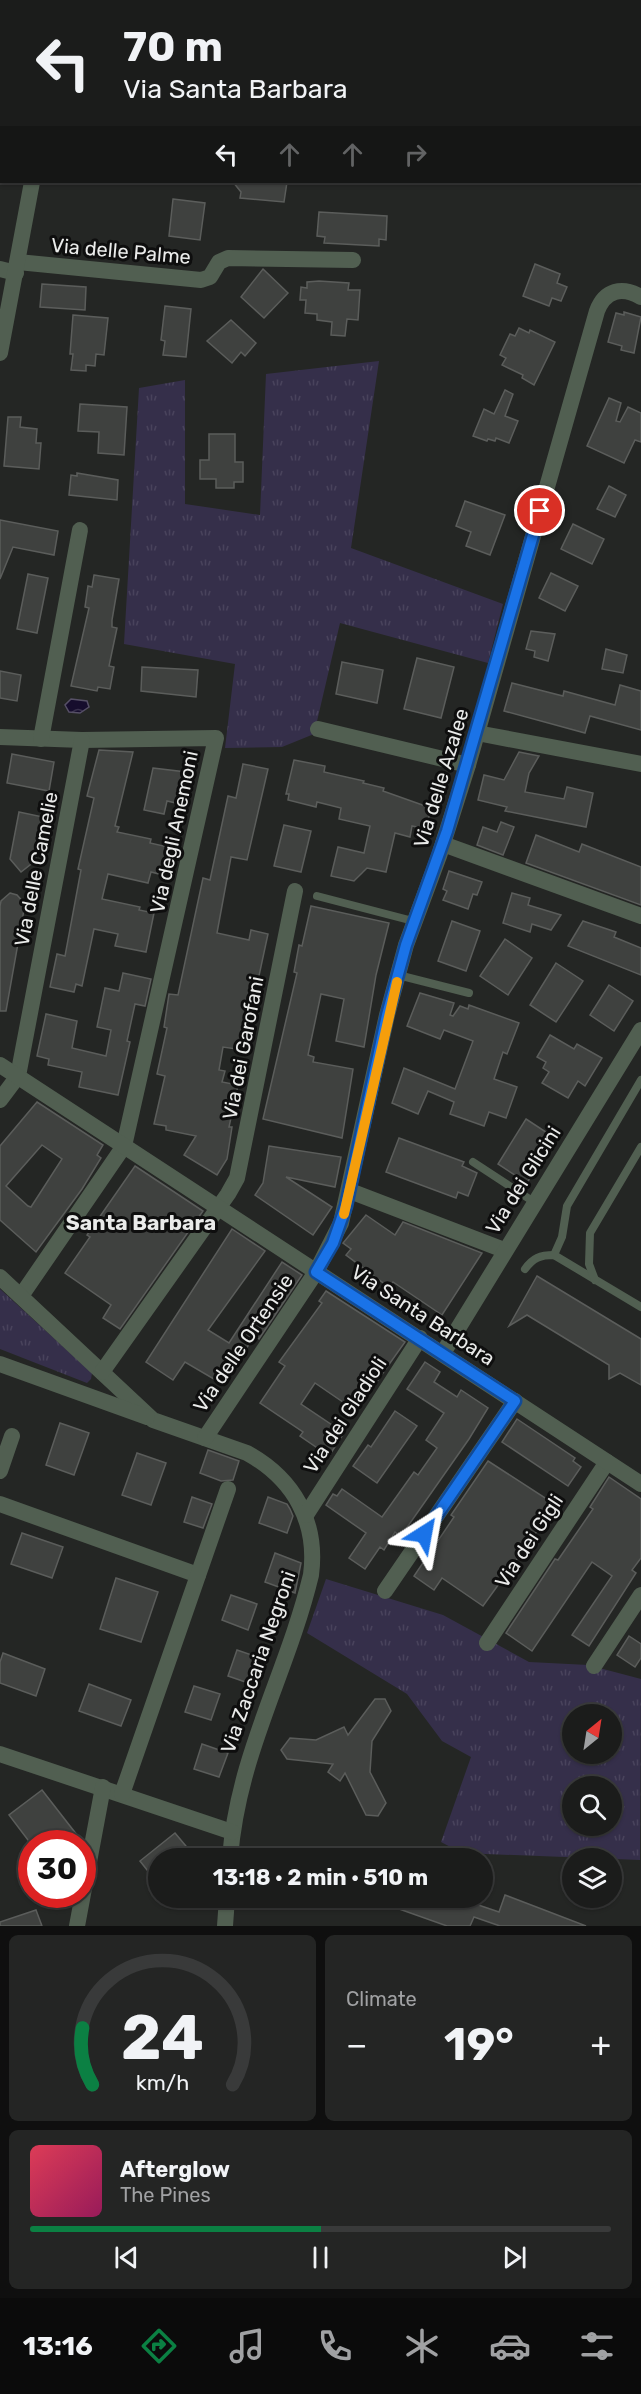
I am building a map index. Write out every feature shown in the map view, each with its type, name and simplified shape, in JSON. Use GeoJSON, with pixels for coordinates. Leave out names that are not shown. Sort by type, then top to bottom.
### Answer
{"type":"FeatureCollection","features":[{"type":"Feature","properties":{"kind":"street"},"geometry":{"type":"LineString","coordinates":[[0,353],[11,268],[32,183]]}},
{"type":"Feature","properties":{"kind":"street","name":"Via delle Palme"},"geometry":{"type":"LineString","coordinates":[[11,268],[201,280],[210,277],[219,262],[228,258],[353,260]]}},
{"type":"Feature","properties":{"kind":"street","name":"Via delle Azalee"},"geometry":{"type":"LineString","coordinates":[[316,1272],[341,1223],[350,1191],[387,1015],[413,921],[443,844],[468,765],[597,311],[606,295],[624,290],[641,297]]}},
{"type":"Feature","properties":{"kind":"street"},"geometry":{"type":"LineString","coordinates":[[41,740],[80,530]]}},
{"type":"Feature","properties":{"kind":"street"},"geometry":{"type":"LineString","coordinates":[[318,729],[468,765]]}},
{"type":"Feature","properties":{"kind":"street"},"geometry":{"type":"LineString","coordinates":[[477,734],[641,764]]}},
{"type":"Feature","properties":{"kind":"street","name":"Via degli Anemoni"},"geometry":{"type":"LineString","coordinates":[[0,737],[41,740],[216,738],[124,1146]]}},
{"type":"Feature","properties":{"kind":"street","name":"Via delle Camelie"},"geometry":{"type":"LineString","coordinates":[[18,1076],[82,740]]}},
{"type":"Feature","properties":{"kind":"street"},"geometry":{"type":"LineString","coordinates":[[443,844],[641,916]]}},
{"type":"Feature","properties":{"kind":"street","name":"Via dei Garofani"},"geometry":{"type":"LineString","coordinates":[[102,1372],[234,1184],[242,1162],[295,891]]}},
{"type":"Feature","properties":{"kind":"street","name":"Via dei Glicini"},"geometry":{"type":"LineString","coordinates":[[443,1353],[504,1250],[641,1030]]}},
{"type":"Feature","properties":{"kind":"street","name":"Via Santa Barbara"},"geometry":{"type":"LineString","coordinates":[[0,1065],[641,1484]]}},
{"type":"Feature","properties":{"kind":"street"},"geometry":{"type":"LineString","coordinates":[[0,1100],[18,1076]]}},
{"type":"Feature","properties":{"kind":"street"},"geometry":{"type":"LineString","coordinates":[[21,1296],[124,1146]]}},
{"type":"Feature","properties":{"kind":"street"},"geometry":{"type":"LineString","coordinates":[[350,1191],[504,1250]]}},
{"type":"Feature","properties":{"kind":"street","name":"Via delle Ortensie"},"geometry":{"type":"LineString","coordinates":[[205,1438],[316,1272]]}},
{"type":"Feature","properties":{"kind":"street","name":"Via Zaccaria Negroni"},"geometry":{"type":"LineString","coordinates":[[0,1277],[153,1420],[248,1454],[262,1462],[292,1490],[306,1515],[313,1545],[311,1575],[245,1767],[231,1848]]}},
{"type":"Feature","properties":{"kind":"street","name":"Via dei Gladioli"},"geometry":{"type":"LineString","coordinates":[[306,1515],[420,1338]]}},
{"type":"Feature","properties":{"kind":"street"},"geometry":{"type":"LineString","coordinates":[[0,1364],[153,1420]]}},
{"type":"Feature","properties":{"kind":"street"},"geometry":{"type":"LineString","coordinates":[[385,1591],[515,1401]]}},
{"type":"Feature","properties":{"kind":"street"},"geometry":{"type":"LineString","coordinates":[[0,1471],[12,1436]]}},
{"type":"Feature","properties":{"kind":"street","name":"Via dei Gigli"},"geometry":{"type":"LineString","coordinates":[[487,1643],[607,1462]]}},
{"type":"Feature","properties":{"kind":"street"},"geometry":{"type":"LineString","coordinates":[[122,1794],[228,1489]]}},
{"type":"Feature","properties":{"kind":"street"},"geometry":{"type":"LineString","coordinates":[[0,1504],[198,1575]]}},
{"type":"Feature","properties":{"kind":"street"},"geometry":{"type":"LineString","coordinates":[[594,1666],[641,1595]]}},
{"type":"Feature","properties":{"kind":"street"},"geometry":{"type":"LineString","coordinates":[[0,1754],[232,1832]]}},
{"type":"Feature","properties":{"kind":"street"},"geometry":{"type":"LineString","coordinates":[[77,1926],[103,1787]]}},
{"type":"Feature","properties":{"kind":"street"},"geometry":{"type":"LineString","coordinates":[[225,1926],[226,1908]]}},
{"type":"Feature","properties":{"kind":"lane"},"geometry":{"type":"LineString","coordinates":[[318,896],[413,921]]}},
{"type":"Feature","properties":{"kind":"lane"},"geometry":{"type":"LineString","coordinates":[[398,975],[469,993]]}},
{"type":"Feature","properties":{"kind":"lane"},"geometry":{"type":"LineString","coordinates":[[554,1255],[562,1237],[567,1206],[641,1080]]}},
{"type":"Feature","properties":{"kind":"lane"},"geometry":{"type":"LineString","coordinates":[[595,1280],[589,1264],[590,1233],[641,1147]]}},
{"type":"Feature","properties":{"kind":"lane"},"geometry":{"type":"LineString","coordinates":[[473,1162],[534,1202]]}},
{"type":"Feature","properties":{"kind":"lane"},"geometry":{"type":"LineString","coordinates":[[525,1269],[532,1259],[542,1255],[554,1255],[641,1307]]}},
{"type":"Feature","properties":{"kind":"green space"},"geometry":{"type":"Polygon","coordinates":[[[379,361],[351,548],[503,604],[488,663],[340,623],[314,734],[282,747],[225,748],[235,664],[124,644],[139,388],[185,380],[185,504],[260,515],[266,374],[379,361]]]}},
{"type":"Feature","properties":{"kind":"green space"},"geometry":{"type":"Polygon","coordinates":[[[0,1289],[92,1373],[87,1383],[0,1349],[0,1289]]]}},
{"type":"Feature","properties":{"kind":"green space"},"geometry":{"type":"Polygon","coordinates":[[[326,1579],[443,1615],[529,1662],[588,1665],[641,1679],[640,1860],[622,1859],[622,1848],[562,1848],[562,1857],[493,1854],[493,1848],[452,1848],[441,1842],[471,1757],[442,1741],[407,1694],[307,1633],[326,1579]]]}},
{"type":"Feature","properties":{"kind":"water"},"geometry":{"type":"Polygon","coordinates":[[[71,699],[87,701],[89,707],[80,713],[69,712],[65,705],[71,699]]]}},
{"type":"Feature","properties":{"kind":"building"},"geometry":{"type":"Polygon","coordinates":[[[234,183],[287,183],[284,202],[240,198],[241,192],[234,183]]]}},
{"type":"Feature","properties":{"kind":"building"},"geometry":{"type":"Polygon","coordinates":[[[173,199],[205,203],[200,240],[169,236],[173,199]]]}},
{"type":"Feature","properties":{"kind":"building"},"geometry":{"type":"Polygon","coordinates":[[[319,212],[387,216],[386,240],[379,239],[379,246],[324,243],[325,237],[317,236],[319,212]]]}},
{"type":"Feature","properties":{"kind":"building"},"geometry":{"type":"Polygon","coordinates":[[[535,264],[560,274],[557,283],[567,287],[561,301],[552,298],[549,306],[523,296],[535,264]]]}},
{"type":"Feature","properties":{"kind":"building"},"geometry":{"type":"Polygon","coordinates":[[[263,269],[288,293],[264,318],[241,297],[263,269]]]}},
{"type":"Feature","properties":{"kind":"building"},"geometry":{"type":"Polygon","coordinates":[[[307,282],[349,283],[348,290],[360,290],[358,320],[347,319],[345,336],[331,335],[332,322],[317,320],[317,314],[305,313],[306,300],[300,300],[301,287],[307,288],[307,282]]]}},
{"type":"Feature","properties":{"kind":"building"},"geometry":{"type":"Polygon","coordinates":[[[42,284],[86,287],[85,310],[40,307],[42,284]]]}},
{"type":"Feature","properties":{"kind":"building"},"geometry":{"type":"Polygon","coordinates":[[[165,306],[191,309],[186,357],[163,355],[165,341],[161,340],[165,306]]]}},
{"type":"Feature","properties":{"kind":"building"},"geometry":{"type":"Polygon","coordinates":[[[624,312],[641,317],[634,353],[621,350],[622,346],[608,342],[616,313],[624,315],[624,312]]]}},
{"type":"Feature","properties":{"kind":"building"},"geometry":{"type":"Polygon","coordinates":[[[73,315],[108,318],[104,355],[96,354],[95,366],[86,365],[86,371],[71,370],[73,315]]]}},
{"type":"Feature","properties":{"kind":"building"},"geometry":{"type":"Polygon","coordinates":[[[231,320],[256,343],[245,356],[241,352],[232,363],[207,341],[231,320]]]}},
{"type":"Feature","properties":{"kind":"building"},"geometry":{"type":"Polygon","coordinates":[[[519,328],[529,333],[530,330],[555,342],[534,385],[522,378],[523,375],[502,365],[506,358],[500,355],[510,334],[515,336],[519,328]]]}},
{"type":"Feature","properties":{"kind":"building"},"geometry":{"type":"Polygon","coordinates":[[[505,390],[513,394],[505,416],[518,421],[509,443],[496,438],[495,441],[488,439],[487,441],[473,436],[484,409],[494,414],[505,390]]]}},
{"type":"Feature","properties":{"kind":"building"},"geometry":{"type":"Polygon","coordinates":[[[609,398],[621,403],[616,421],[620,422],[628,407],[641,413],[641,442],[635,440],[624,463],[587,446],[609,398]]]}},
{"type":"Feature","properties":{"kind":"building"},"geometry":{"type":"Polygon","coordinates":[[[80,404],[127,407],[124,455],[98,453],[99,432],[78,431],[80,404]]]}},
{"type":"Feature","properties":{"kind":"building"},"geometry":{"type":"Polygon","coordinates":[[[8,417],[21,417],[20,427],[37,429],[36,443],[41,443],[39,469],[4,466],[8,417]]]}},
{"type":"Feature","properties":{"kind":"building"},"geometry":{"type":"Polygon","coordinates":[[[209,434],[235,434],[235,462],[243,462],[243,482],[234,482],[234,488],[216,488],[216,479],[200,479],[200,460],[209,460],[209,434]]]}},
{"type":"Feature","properties":{"kind":"building"},"geometry":{"type":"Polygon","coordinates":[[[77,473],[118,480],[117,500],[69,495],[71,475],[77,476],[77,473]]]}},
{"type":"Feature","properties":{"kind":"building"},"geometry":{"type":"Polygon","coordinates":[[[609,486],[626,495],[615,517],[597,509],[609,486]]]}},
{"type":"Feature","properties":{"kind":"building"},"geometry":{"type":"Polygon","coordinates":[[[465,501],[505,515],[490,555],[466,546],[471,532],[456,526],[465,501]]]}},
{"type":"Feature","properties":{"kind":"building"},"geometry":{"type":"Polygon","coordinates":[[[0,520],[58,531],[54,555],[13,547],[0,579],[0,520]]]}},
{"type":"Feature","properties":{"kind":"building"},"geometry":{"type":"Polygon","coordinates":[[[573,524],[604,539],[592,564],[561,549],[573,524]]]}},
{"type":"Feature","properties":{"kind":"building"},"geometry":{"type":"Polygon","coordinates":[[[551,573],[578,586],[565,611],[539,598],[551,573]]]}},
{"type":"Feature","properties":{"kind":"building"},"geometry":{"type":"Polygon","coordinates":[[[28,574],[48,578],[37,633],[17,629],[28,574]]]}},
{"type":"Feature","properties":{"kind":"building"},"geometry":{"type":"Polygon","coordinates":[[[94,575],[119,579],[112,620],[112,627],[117,628],[109,666],[114,667],[110,689],[98,687],[97,691],[71,686],[89,608],[85,607],[88,586],[92,587],[94,575]]]}},
{"type":"Feature","properties":{"kind":"building"},"geometry":{"type":"Polygon","coordinates":[[[531,631],[555,634],[548,661],[534,657],[535,651],[526,649],[531,631]]]}},
{"type":"Feature","properties":{"kind":"building"},"geometry":{"type":"Polygon","coordinates":[[[606,649],[627,655],[623,673],[602,669],[606,649]]]}},
{"type":"Feature","properties":{"kind":"building"},"geometry":{"type":"Polygon","coordinates":[[[417,658],[454,667],[441,718],[404,709],[417,658]]]}},
{"type":"Feature","properties":{"kind":"building"},"geometry":{"type":"Polygon","coordinates":[[[342,662],[383,670],[377,703],[336,694],[342,662]]]}},
{"type":"Feature","properties":{"kind":"building"},"geometry":{"type":"Polygon","coordinates":[[[142,667],[198,670],[196,697],[141,691],[142,667]]]}},
{"type":"Feature","properties":{"kind":"building"},"geometry":{"type":"Polygon","coordinates":[[[0,671],[21,675],[17,701],[0,698],[0,671]]]}},
{"type":"Feature","properties":{"kind":"building"},"geometry":{"type":"Polygon","coordinates":[[[512,683],[563,696],[564,691],[615,705],[620,685],[641,691],[641,730],[590,716],[585,733],[504,711],[512,683]]]}},
{"type":"Feature","properties":{"kind":"building"},"geometry":{"type":"Polygon","coordinates":[[[99,750],[133,752],[115,826],[119,827],[117,832],[151,839],[150,843],[168,847],[163,875],[151,872],[148,883],[108,874],[102,899],[140,907],[139,910],[154,913],[146,952],[115,946],[118,934],[94,929],[82,986],[76,984],[74,992],[50,987],[57,954],[65,956],[81,870],[78,869],[94,798],[87,796],[99,750]]]}},
{"type":"Feature","properties":{"kind":"building"},"geometry":{"type":"Polygon","coordinates":[[[519,752],[539,756],[529,773],[525,792],[564,799],[567,787],[593,793],[586,827],[505,811],[507,807],[478,800],[484,775],[504,780],[519,752]]]}},
{"type":"Feature","properties":{"kind":"building"},"geometry":{"type":"Polygon","coordinates":[[[12,754],[54,762],[49,791],[7,783],[12,754]]]}},
{"type":"Feature","properties":{"kind":"building"},"geometry":{"type":"Polygon","coordinates":[[[294,760],[325,766],[324,772],[364,781],[363,783],[384,788],[383,791],[431,808],[426,829],[412,826],[410,837],[395,833],[386,872],[367,868],[354,881],[331,876],[338,847],[364,853],[370,826],[339,819],[341,808],[317,802],[316,807],[288,800],[289,794],[286,794],[294,760]]]}},
{"type":"Feature","properties":{"kind":"building"},"geometry":{"type":"Polygon","coordinates":[[[243,764],[268,769],[247,860],[231,857],[217,933],[249,940],[251,930],[268,934],[243,1050],[223,1047],[219,1070],[225,1071],[222,1082],[238,1085],[229,1127],[232,1127],[227,1159],[217,1175],[184,1155],[196,1136],[166,1130],[166,1126],[154,1124],[165,1076],[157,1074],[167,1028],[164,1027],[169,994],[178,995],[203,878],[210,880],[228,796],[236,798],[243,764]]]}},
{"type":"Feature","properties":{"kind":"building"},"geometry":{"type":"Polygon","coordinates":[[[153,768],[186,772],[180,804],[167,801],[164,814],[144,810],[153,768]]]}},
{"type":"Feature","properties":{"kind":"building"},"geometry":{"type":"Polygon","coordinates":[[[19,812],[43,817],[35,861],[21,872],[10,859],[19,812]]]}},
{"type":"Feature","properties":{"kind":"building"},"geometry":{"type":"Polygon","coordinates":[[[501,822],[514,827],[503,855],[477,845],[483,827],[497,832],[501,822]]]}},
{"type":"Feature","properties":{"kind":"building"},"geometry":{"type":"Polygon","coordinates":[[[284,825],[311,831],[301,872],[274,866],[284,825]]]}},
{"type":"Feature","properties":{"kind":"building"},"geometry":{"type":"Polygon","coordinates":[[[536,835],[579,852],[582,844],[641,867],[641,905],[526,863],[536,835]]]}},
{"type":"Feature","properties":{"kind":"building"},"geometry":{"type":"Polygon","coordinates":[[[449,871],[482,882],[477,895],[473,894],[468,909],[443,900],[447,891],[443,889],[449,871]]]}},
{"type":"Feature","properties":{"kind":"building"},"geometry":{"type":"Polygon","coordinates":[[[10,893],[17,895],[25,904],[6,1011],[0,1011],[0,906],[1,901],[10,893]]]}},
{"type":"Feature","properties":{"kind":"building"},"geometry":{"type":"Polygon","coordinates":[[[512,893],[530,898],[528,905],[561,915],[551,930],[532,924],[530,932],[503,923],[512,893]]]}},
{"type":"Feature","properties":{"kind":"building"},"geometry":{"type":"Polygon","coordinates":[[[311,906],[389,923],[376,975],[364,1047],[336,1041],[344,999],[321,994],[308,1055],[314,1057],[313,1062],[353,1069],[342,1138],[263,1119],[297,973],[294,972],[299,945],[302,946],[311,906]]]}},
{"type":"Feature","properties":{"kind":"building"},"geometry":{"type":"Polygon","coordinates":[[[452,921],[480,931],[466,971],[438,961],[452,921]]]}},
{"type":"Feature","properties":{"kind":"building"},"geometry":{"type":"Polygon","coordinates":[[[583,921],[616,932],[614,937],[641,948],[641,975],[568,946],[583,921]]]}},
{"type":"Feature","properties":{"kind":"building"},"geometry":{"type":"Polygon","coordinates":[[[505,939],[532,958],[508,995],[480,976],[505,939]]]}},
{"type":"Feature","properties":{"kind":"building"},"geometry":{"type":"Polygon","coordinates":[[[556,963],[583,981],[556,1022],[530,1005],[556,963]]]}},
{"type":"Feature","properties":{"kind":"building"},"geometry":{"type":"Polygon","coordinates":[[[123,973],[151,979],[145,1006],[135,1004],[127,1041],[130,1042],[118,1095],[79,1087],[82,1072],[48,1065],[49,1059],[37,1056],[46,1014],[77,1021],[72,1048],[106,1056],[111,1030],[97,1027],[105,988],[119,991],[123,973]]]}},
{"type":"Feature","properties":{"kind":"building"},"geometry":{"type":"Polygon","coordinates":[[[609,985],[633,1001],[614,1031],[590,1015],[609,985]]]}},
{"type":"Feature","properties":{"kind":"building"},"geometry":{"type":"Polygon","coordinates":[[[420,993],[454,1003],[450,1015],[453,1016],[460,1006],[468,1009],[469,1005],[519,1023],[507,1054],[503,1052],[494,1079],[517,1087],[506,1118],[489,1112],[484,1126],[450,1114],[454,1102],[428,1091],[418,1114],[392,1103],[404,1068],[455,1089],[473,1041],[444,1030],[440,1039],[407,1026],[420,993]]]}},
{"type":"Feature","properties":{"kind":"building"},"geometry":{"type":"Polygon","coordinates":[[[550,1035],[574,1049],[577,1044],[602,1058],[585,1086],[578,1081],[568,1098],[542,1083],[549,1072],[543,1068],[546,1062],[537,1057],[550,1035]]]}},
{"type":"Feature","properties":{"kind":"building"},"geometry":{"type":"Polygon","coordinates":[[[37,1102],[103,1145],[97,1155],[101,1158],[82,1189],[36,1252],[0,1220],[0,1146],[37,1102]],[[42,1145],[6,1186],[31,1207],[62,1159],[42,1145]]]}},
{"type":"Feature","properties":{"kind":"building"},"geometry":{"type":"Polygon","coordinates":[[[526,1119],[555,1138],[527,1183],[498,1164],[526,1119]]]}},
{"type":"Feature","properties":{"kind":"building"},"geometry":{"type":"Polygon","coordinates":[[[399,1138],[464,1162],[462,1166],[477,1173],[468,1196],[458,1192],[456,1198],[386,1172],[399,1138]]]}},
{"type":"Feature","properties":{"kind":"building"},"geometry":{"type":"Polygon","coordinates":[[[269,1146],[341,1157],[335,1187],[286,1177],[332,1207],[313,1235],[255,1195],[263,1183],[269,1146]]]}},
{"type":"Feature","properties":{"kind":"building"},"geometry":{"type":"Polygon","coordinates":[[[135,1166],[203,1211],[120,1329],[103,1318],[111,1305],[65,1273],[90,1237],[87,1235],[135,1166]]]}},
{"type":"Feature","properties":{"kind":"building"},"geometry":{"type":"Polygon","coordinates":[[[366,1215],[395,1235],[403,1222],[482,1253],[442,1315],[393,1282],[390,1288],[346,1255],[351,1249],[343,1243],[366,1215]]]}},
{"type":"Feature","properties":{"kind":"building"},"geometry":{"type":"Polygon","coordinates":[[[232,1229],[265,1251],[208,1330],[229,1343],[282,1262],[302,1275],[259,1339],[254,1336],[224,1385],[185,1362],[173,1380],[146,1362],[232,1229]]]}},
{"type":"Feature","properties":{"kind":"building"},"geometry":{"type":"Polygon","coordinates":[[[537,1276],[641,1339],[641,1385],[620,1373],[609,1379],[609,1365],[527,1315],[509,1326],[537,1276]]]}},
{"type":"Feature","properties":{"kind":"building"},"geometry":{"type":"Polygon","coordinates":[[[326,1291],[405,1342],[356,1411],[315,1383],[301,1404],[344,1433],[329,1456],[300,1436],[303,1432],[260,1403],[285,1366],[279,1362],[322,1303],[319,1301],[326,1291]]]}},
{"type":"Feature","properties":{"kind":"building"},"geometry":{"type":"Polygon","coordinates":[[[425,1362],[440,1372],[434,1382],[457,1397],[461,1390],[488,1408],[401,1536],[395,1532],[384,1550],[380,1547],[365,1569],[349,1558],[366,1533],[326,1505],[333,1494],[337,1496],[342,1489],[382,1517],[414,1472],[418,1475],[437,1448],[426,1440],[444,1413],[407,1389],[425,1362]]]}},
{"type":"Feature","properties":{"kind":"building"},"geometry":{"type":"Polygon","coordinates":[[[395,1411],[417,1426],[377,1483],[353,1466],[368,1445],[371,1447],[395,1411]]]}},
{"type":"Feature","properties":{"kind":"building"},"geometry":{"type":"Polygon","coordinates":[[[517,1419],[575,1458],[573,1461],[581,1467],[568,1486],[502,1442],[517,1419]]]}},
{"type":"Feature","properties":{"kind":"building"},"geometry":{"type":"Polygon","coordinates":[[[60,1423],[89,1433],[74,1475],[46,1465],[60,1423]]]}},
{"type":"Feature","properties":{"kind":"building"},"geometry":{"type":"Polygon","coordinates":[[[208,1450],[239,1461],[233,1480],[221,1481],[200,1473],[208,1450]]]}},
{"type":"Feature","properties":{"kind":"building"},"geometry":{"type":"Polygon","coordinates":[[[137,1453],[166,1463],[151,1505],[122,1495],[137,1453]]]}},
{"type":"Feature","properties":{"kind":"building"},"geometry":{"type":"Polygon","coordinates":[[[488,1461],[556,1505],[483,1606],[442,1578],[434,1590],[414,1576],[454,1517],[451,1515],[488,1461]]]}},
{"type":"Feature","properties":{"kind":"building"},"geometry":{"type":"Polygon","coordinates":[[[609,1477],[641,1499],[641,1558],[632,1570],[636,1573],[589,1646],[572,1635],[612,1576],[592,1562],[532,1651],[506,1633],[555,1559],[558,1560],[593,1509],[590,1507],[609,1477]]]}},
{"type":"Feature","properties":{"kind":"building"},"geometry":{"type":"Polygon","coordinates":[[[192,1497],[212,1504],[203,1528],[184,1522],[192,1497]]]}},
{"type":"Feature","properties":{"kind":"building"},"geometry":{"type":"Polygon","coordinates":[[[268,1497],[287,1504],[290,1509],[293,1516],[287,1533],[259,1523],[268,1497]]]}},
{"type":"Feature","properties":{"kind":"building"},"geometry":{"type":"Polygon","coordinates":[[[22,1533],[63,1547],[52,1578],[11,1564],[22,1533]]]}},
{"type":"Feature","properties":{"kind":"building"},"geometry":{"type":"Polygon","coordinates":[[[275,1553],[301,1563],[295,1593],[265,1582],[275,1553]]]}},
{"type":"Feature","properties":{"kind":"building"},"geometry":{"type":"Polygon","coordinates":[[[116,1578],[158,1592],[141,1642],[100,1629],[116,1578]]]}},
{"type":"Feature","properties":{"kind":"building"},"geometry":{"type":"Polygon","coordinates":[[[231,1595],[257,1604],[248,1630],[222,1620],[231,1595]]]}},
{"type":"Feature","properties":{"kind":"building"},"geometry":{"type":"Polygon","coordinates":[[[629,1636],[641,1644],[641,1658],[635,1667],[617,1655],[629,1636]]]}},
{"type":"Feature","properties":{"kind":"building"},"geometry":{"type":"Polygon","coordinates":[[[237,1650],[266,1660],[257,1686],[228,1676],[237,1650]]]}},
{"type":"Feature","properties":{"kind":"building"},"geometry":{"type":"Polygon","coordinates":[[[3,1653],[45,1669],[36,1696],[0,1683],[0,1662],[3,1653]]]}},
{"type":"Feature","properties":{"kind":"building"},"geometry":{"type":"Polygon","coordinates":[[[89,1684],[131,1700],[121,1726],[79,1711],[89,1684]]]}},
{"type":"Feature","properties":{"kind":"building"},"geometry":{"type":"Polygon","coordinates":[[[194,1686],[220,1694],[211,1720],[185,1712],[194,1686]]]}},
{"type":"Feature","properties":{"kind":"building"},"geometry":{"type":"Polygon","coordinates":[[[375,1699],[385,1699],[391,1711],[372,1741],[370,1772],[386,1803],[378,1816],[366,1815],[345,1773],[340,1781],[328,1772],[333,1764],[287,1759],[281,1750],[290,1738],[316,1740],[344,1727],[348,1735],[375,1699]]]}},
{"type":"Feature","properties":{"kind":"building"},"geometry":{"type":"Polygon","coordinates":[[[202,1744],[228,1753],[219,1777],[194,1769],[202,1744]]]}},
{"type":"Feature","properties":{"kind":"building"},"geometry":{"type":"Polygon","coordinates":[[[42,1790],[73,1830],[20,1830],[9,1815],[42,1790]]]}},
{"type":"Feature","properties":{"kind":"building"},"geometry":{"type":"Polygon","coordinates":[[[175,1833],[188,1848],[156,1848],[175,1833]]]}},
{"type":"Feature","properties":{"kind":"building"},"geometry":{"type":"Polygon","coordinates":[[[148,1855],[148,1871],[140,1861],[148,1855]]]}},
{"type":"Feature","properties":{"kind":"building"},"geometry":{"type":"Polygon","coordinates":[[[505,1895],[586,1926],[500,1926],[474,1917],[470,1926],[447,1926],[396,1908],[487,1908],[499,1912],[505,1895]]]}},
{"type":"Feature","properties":{"kind":"building"},"geometry":{"type":"Polygon","coordinates":[[[36,1910],[42,1926],[0,1926],[0,1922],[36,1910]]]}},
{"type":"Feature","properties":{"kind":"slow traffic"},"geometry":{"type":"LineString","coordinates":[[344,1214],[387,1015],[397,982]]}},
{"type":"Feature","properties":{"kind":"district","name":"Santa Barbara"},"geometry":{"type":"Point","coordinates":[141,1223]}},
{"type":"Feature","properties":{"kind":"route"},"geometry":{"type":"LineString","coordinates":[[424,1534],[515,1401],[316,1272],[333,1243],[341,1223],[350,1191],[387,1015],[406,945],[439,856],[468,765],[540,511]]}}]}
